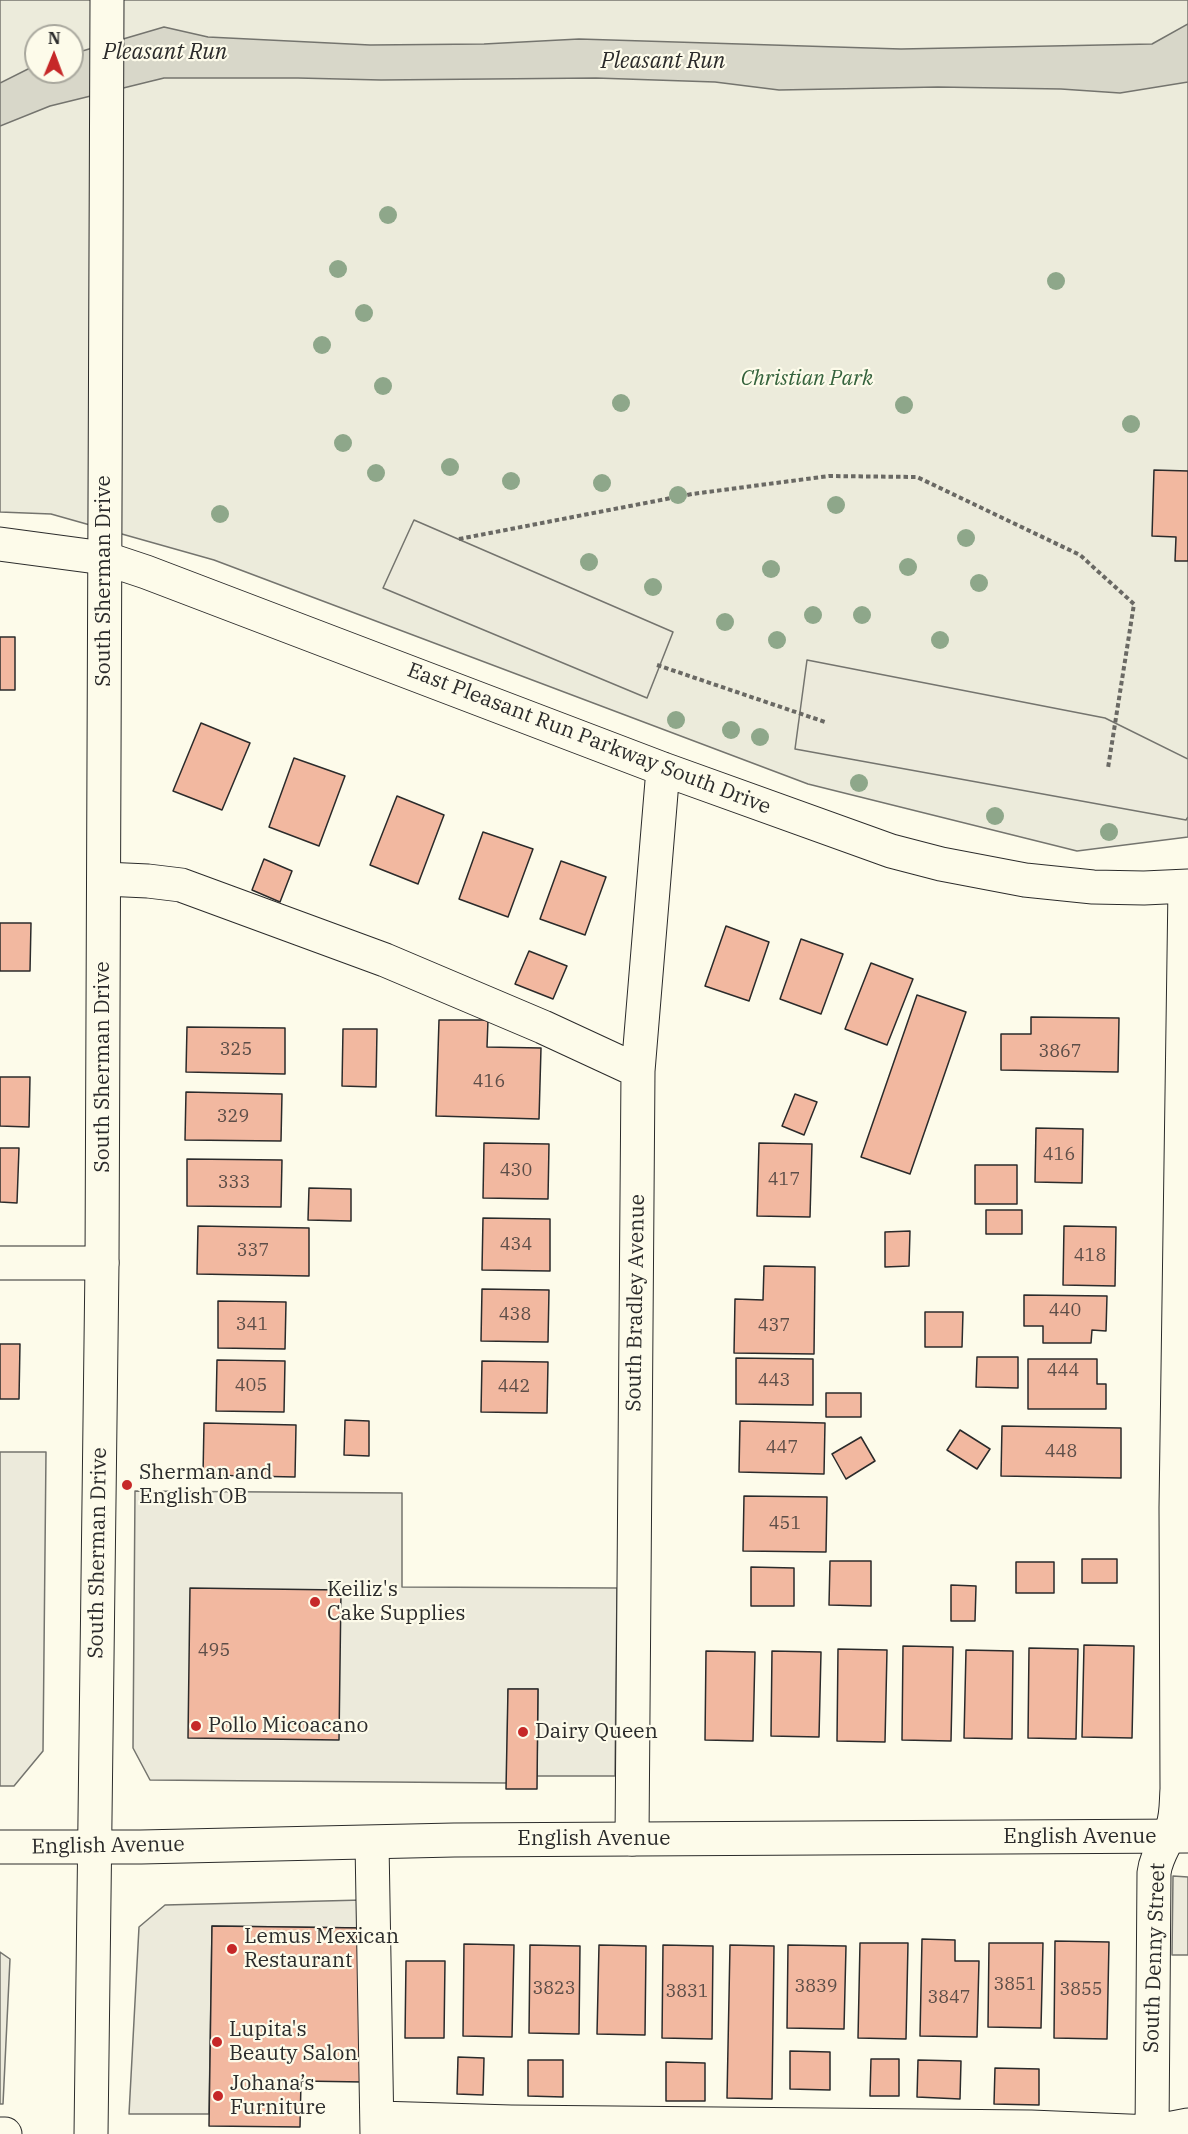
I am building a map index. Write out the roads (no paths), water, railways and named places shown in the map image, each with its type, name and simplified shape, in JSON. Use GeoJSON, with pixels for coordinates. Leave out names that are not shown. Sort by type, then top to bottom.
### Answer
{"type":"FeatureCollection","features":[{"type":"Feature","properties":{"kind":"street","name":"South Sherman Drive"},"geometry":{"type":"LineString","coordinates":[[91,2134],[102,1263],[107,0]]}},
{"type":"Feature","properties":{"kind":"street","name":"East Pleasant Run Parkway South Drive"},"geometry":{"type":"LineString","coordinates":[[0,544],[104,558],[147,572],[620,750],[663,769],[882,849],[941,864],[1025,880],[1093,887],[1186,887]]}},
{"type":"Feature","properties":{"kind":"street","name":"South Bradley Avenue"},"geometry":{"type":"LineString","coordinates":[[632,1839],[638,1071],[663,769]]}},
{"type":"Feature","properties":{"kind":"street"},"geometry":{"type":"LineString","coordinates":[[104,879],[181,885],[385,960],[543,1027],[638,1071]]}},
{"type":"Feature","properties":{"kind":"street","name":"South Denny Street"},"geometry":{"type":"LineString","coordinates":[[1152,2133],[1154,1873],[1159,1852],[1178,1836],[1175,1817],[1177,1789],[1176,1518],[1186,887]]}},
{"type":"Feature","properties":{"kind":"street"},"geometry":{"type":"LineString","coordinates":[[0,1263],[102,1263]]}},
{"type":"Feature","properties":{"kind":"street","name":"English Avenue"},"geometry":{"type":"LineString","coordinates":[[0,1847],[454,1840],[1178,1836]]}},
{"type":"Feature","properties":{"kind":"street"},"geometry":{"type":"LineString","coordinates":[[372,1843],[377,2126],[511,2122],[1031,2127],[1152,2133],[1188,2125]]}},
{"type":"Feature","properties":{"kind":"street"},"geometry":{"type":"LineString","coordinates":[[0,2134],[5,2134]]}},
{"type":"Feature","properties":{"kind":"water","name":"Pleasant Run"},"geometry":{"type":"Polygon","coordinates":[[[1188,24],[1188,82],[1120,93],[1061,89],[938,87],[779,90],[715,82],[596,78],[381,80],[164,78],[50,106],[0,126],[0,83],[24,71],[24,84],[84,84],[84,50],[164,27],[208,37],[370,45],[484,44],[579,39],[901,49],[1152,44],[1188,24]]]}},
{"type":"Feature","properties":{"kind":"place","name":"Sherman and English OB"},"geometry":{"type":"Point","coordinates":[127,1485]}},
{"type":"Feature","properties":{"kind":"place","name":"Keiliz's Cake Supplies"},"geometry":{"type":"Point","coordinates":[315,1602]}},
{"type":"Feature","properties":{"kind":"place","name":"Pollo Micoacano"},"geometry":{"type":"Point","coordinates":[196,1726]}},
{"type":"Feature","properties":{"kind":"place","name":"Dairy Queen"},"geometry":{"type":"Point","coordinates":[523,1732]}},
{"type":"Feature","properties":{"kind":"place","name":"Lemus Mexican Restaurant"},"geometry":{"type":"Point","coordinates":[232,1949]}},
{"type":"Feature","properties":{"kind":"place","name":"Lupita's Beauty Salon"},"geometry":{"type":"Point","coordinates":[217,2042]}},
{"type":"Feature","properties":{"kind":"place","name":"Johana’s Furniture"},"geometry":{"type":"Point","coordinates":[218,2096]}},
{"type":"Feature","properties":{"kind":"park label","name":"Christian Park"},"geometry":{"type":"Point","coordinates":[807,379]}}]}
